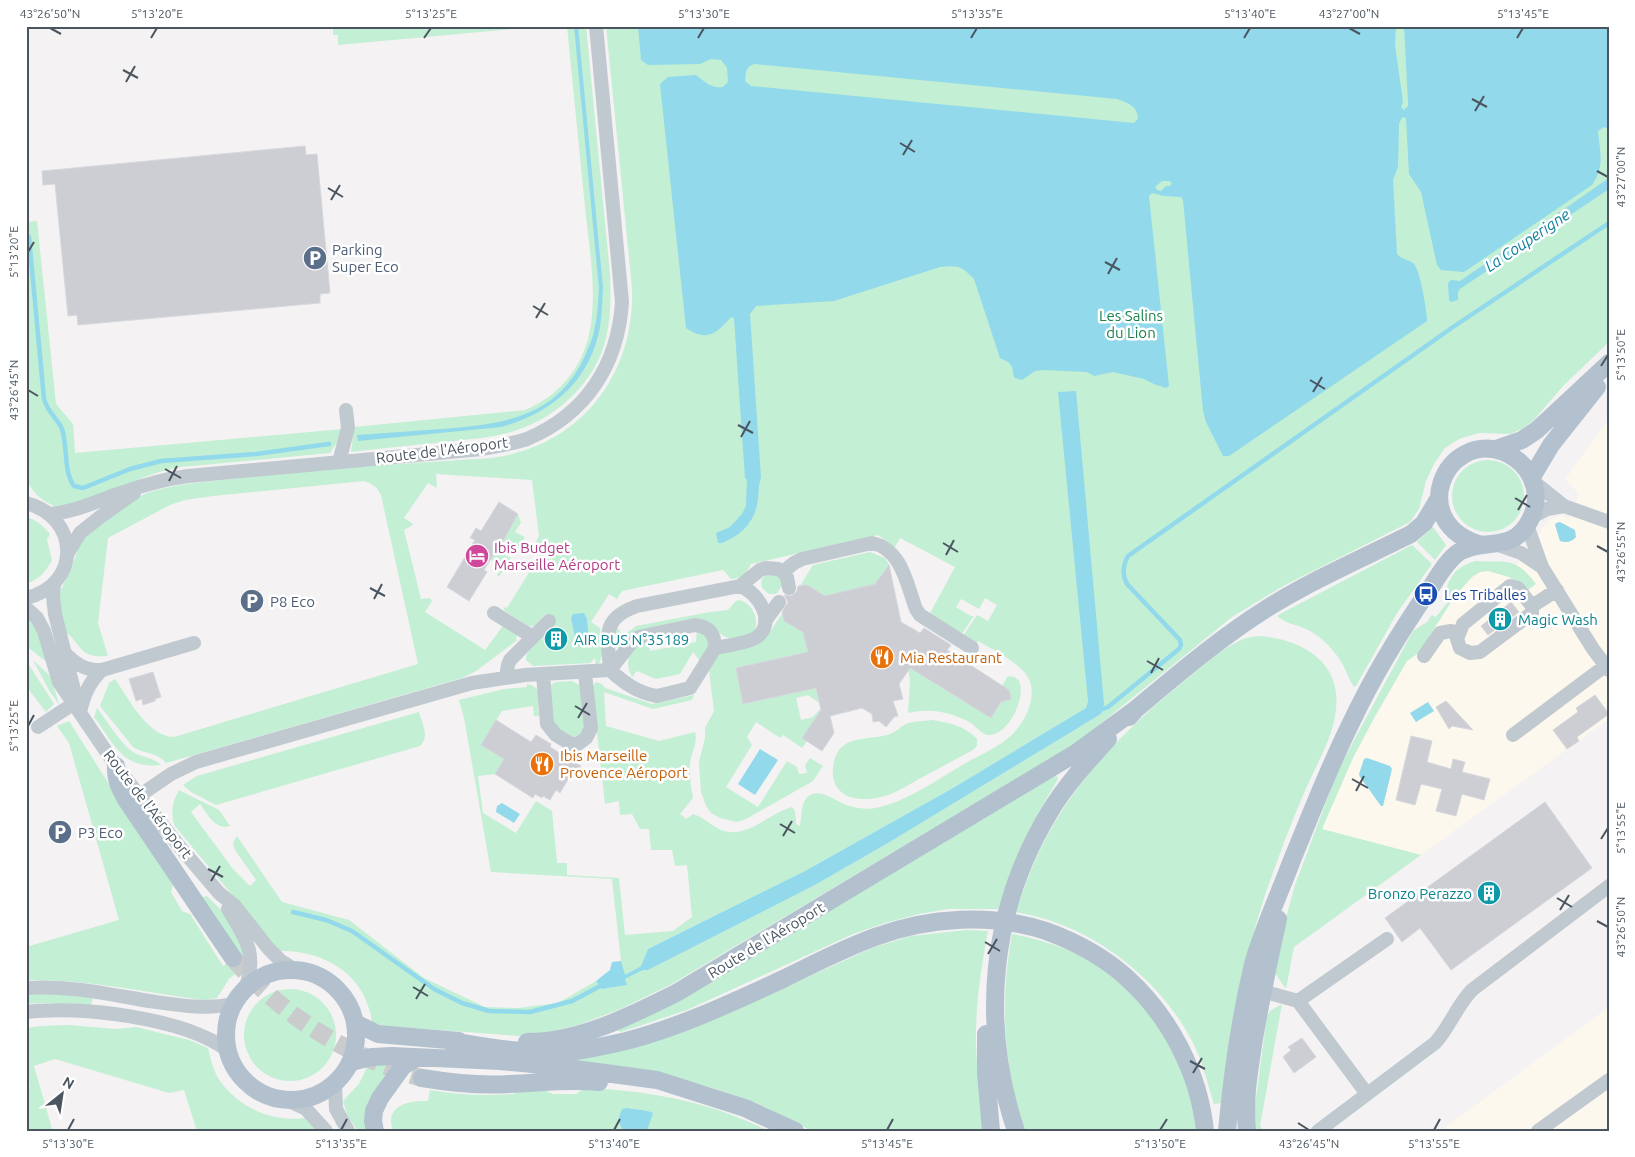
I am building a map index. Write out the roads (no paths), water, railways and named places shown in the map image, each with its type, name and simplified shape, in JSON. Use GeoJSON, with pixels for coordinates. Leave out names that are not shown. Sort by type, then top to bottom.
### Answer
{"type":"FeatureCollection","features":[{"type":"Feature","properties":{"kind":"main road"},"geometry":{"type":"LineString","coordinates":[[1490,545],[1468,542],[1456,534],[1447,524],[1441,511],[1439,498],[1441,484],[1447,471],[1456,460],[1468,452],[1496,449],[1522,440],[1537,430],[1609,363]]}},
{"type":"Feature","properties":{"kind":"main road"},"geometry":{"type":"LineString","coordinates":[[1533,480],[1550,445],[1609,372]]}},
{"type":"Feature","properties":{"kind":"main road"},"geometry":{"type":"LineString","coordinates":[[1227,1131],[1236,1053],[1254,963],[1267,919],[1319,792],[1348,729],[1386,656],[1449,561],[1463,550],[1490,545],[1514,537],[1530,521],[1536,497],[1533,480],[1523,464],[1511,455],[1496,449]]}},
{"type":"Feature","properties":{"kind":"main road"},"geometry":{"type":"LineString","coordinates":[[991,1131],[985,1044],[987,1015],[996,964],[1006,911],[1014,887],[1049,812],[1081,768],[1136,709],[1202,655],[1266,609],[1313,583],[1411,534],[1424,523],[1439,498]]}},
{"type":"Feature","properties":{"kind":"main road","name":"Route de l'Aéroport"},"geometry":{"type":"LineString","coordinates":[[355,1023],[378,1034],[449,1040],[537,1042],[595,1028],[644,1009],[707,976],[1076,753],[1136,709]]}},
{"type":"Feature","properties":{"kind":"main road"},"geometry":{"type":"LineString","coordinates":[[116,766],[115,776],[127,801],[233,958]]}},
{"type":"Feature","properties":{"kind":"main road"},"geometry":{"type":"LineString","coordinates":[[1247,1131],[1245,1105],[1247,1082],[1262,991],[1290,865]]}},
{"type":"Feature","properties":{"kind":"main road"},"geometry":{"type":"LineString","coordinates":[[449,1040],[513,1050],[552,1053],[567,1052],[627,1040],[717,1009],[875,937],[934,922],[967,920],[1009,922],[1037,928],[1071,941],[1117,968],[1137,987],[1159,1012],[1178,1043],[1193,1079],[1205,1131]]}},
{"type":"Feature","properties":{"kind":"main road"},"geometry":{"type":"LineString","coordinates":[[996,964],[994,1011],[996,1041],[1008,1108],[1016,1131]]}},
{"type":"Feature","properties":{"kind":"main road","name":"Route de l'Aéroport"},"geometry":{"type":"LineString","coordinates":[[295,970],[320,977],[334,986],[345,998],[355,1023],[355,1049],[344,1073],[336,1083],[323,1092],[309,1098],[277,1099],[252,1088],[240,1078],[227,1050],[228,1018],[238,995],[246,987],[269,973],[295,970]]}},
{"type":"Feature","properties":{"kind":"main road"},"geometry":{"type":"LineString","coordinates":[[350,1062],[372,1057],[500,1061],[657,1080],[745,1108],[795,1131]]}},
{"type":"Feature","properties":{"kind":"main road"},"geometry":{"type":"LineString","coordinates":[[375,1131],[374,1111],[380,1098],[403,1066],[416,1058]]}},
{"type":"Feature","properties":{"kind":"main road"},"geometry":{"type":"LineString","coordinates":[[422,1078],[485,1085],[551,1081],[594,1081],[706,1096]]}},
{"type":"Feature","properties":{"kind":"street","name":"Route de l'Aéroport"},"geometry":{"type":"LineString","coordinates":[[50,514],[73,510],[145,485],[188,476],[482,449],[525,439],[546,430],[581,404],[600,378],[613,352],[621,318],[622,289],[596,26]]}},
{"type":"Feature","properties":{"kind":"street"},"geometry":{"type":"LineString","coordinates":[[340,462],[348,428],[346,410]]}},
{"type":"Feature","properties":{"kind":"street"},"geometry":{"type":"LineString","coordinates":[[1533,480],[1564,506],[1609,522]]}},
{"type":"Feature","properties":{"kind":"street","name":"Route de l'Aéroport"},"geometry":{"type":"LineString","coordinates":[[76,708],[55,614],[54,584],[61,574],[66,564],[68,553],[80,533],[145,485]]}},
{"type":"Feature","properties":{"kind":"street"},"geometry":{"type":"LineString","coordinates":[[26,490],[32,504],[50,514],[60,525],[66,538],[68,553]]}},
{"type":"Feature","properties":{"kind":"street"},"geometry":{"type":"LineString","coordinates":[[1513,735],[1607,668],[1542,567],[1530,521],[1547,509],[1564,506]]}},
{"type":"Feature","properties":{"kind":"street"},"geometry":{"type":"LineString","coordinates":[[783,572],[802,559],[872,543],[878,544],[889,550],[899,562],[916,609],[920,615],[972,648]]}},
{"type":"Feature","properties":{"kind":"street"},"geometry":{"type":"LineString","coordinates":[[1490,545],[1521,552],[1542,567]]}},
{"type":"Feature","properties":{"kind":"street"},"geometry":{"type":"LineString","coordinates":[[740,586],[760,570],[766,568],[778,569],[783,572],[787,577],[789,588]]}},
{"type":"Feature","properties":{"kind":"street"},"geometry":{"type":"LineString","coordinates":[[26,598],[42,593],[54,584]]}},
{"type":"Feature","properties":{"kind":"street"},"geometry":{"type":"LineString","coordinates":[[543,674],[547,724],[550,730],[564,741],[578,744],[586,738],[590,728],[597,671],[608,631],[614,620],[626,610],[637,606],[740,586],[747,588],[757,598],[763,608],[765,621]]}},
{"type":"Feature","properties":{"kind":"street"},"geometry":{"type":"LineString","coordinates":[[1510,586],[1518,588],[1532,606],[1532,613],[1480,652],[1470,653],[1460,648],[1458,632],[1466,620],[1510,586]]}},
{"type":"Feature","properties":{"kind":"street"},"geometry":{"type":"LineString","coordinates":[[1532,606],[1557,590]]}},
{"type":"Feature","properties":{"kind":"street"},"geometry":{"type":"LineString","coordinates":[[715,648],[756,638],[762,631],[765,621],[779,602]]}},
{"type":"Feature","properties":{"kind":"street","name":"Route de l'Aéroport"},"geometry":{"type":"LineString","coordinates":[[26,608],[37,618],[59,682],[76,708],[139,796],[219,893],[245,937],[251,956],[251,972],[246,987]]}},
{"type":"Feature","properties":{"kind":"street"},"geometry":{"type":"LineString","coordinates":[[494,613],[533,637]]}},
{"type":"Feature","properties":{"kind":"street"},"geometry":{"type":"LineString","coordinates":[[506,677],[510,660],[548,621]]}},
{"type":"Feature","properties":{"kind":"street"},"geometry":{"type":"LineString","coordinates":[[139,796],[171,774],[196,762],[472,683],[506,677],[597,671],[631,687],[657,696],[690,688],[715,648],[714,636],[710,630],[695,625],[643,636],[632,642],[597,671]]}},
{"type":"Feature","properties":{"kind":"street"},"geometry":{"type":"LineString","coordinates":[[1424,656],[1440,633],[1458,632]]}},
{"type":"Feature","properties":{"kind":"street"},"geometry":{"type":"LineString","coordinates":[[64,652],[76,664],[93,670],[102,670],[194,643]]}},
{"type":"Feature","properties":{"kind":"street"},"geometry":{"type":"LineString","coordinates":[[38,727],[76,708],[95,676],[102,670]]}},
{"type":"Feature","properties":{"kind":"street"},"geometry":{"type":"LineString","coordinates":[[1318,1131],[1435,1043],[1472,990],[1609,886]]}},
{"type":"Feature","properties":{"kind":"street","name":"Route de l'Aéroport"},"geometry":{"type":"LineString","coordinates":[[219,893],[234,906],[268,948],[281,961],[295,970]]}},
{"type":"Feature","properties":{"kind":"street"},"geometry":{"type":"LineString","coordinates":[[1298,1001],[1387,939]]}},
{"type":"Feature","properties":{"kind":"street"},"geometry":{"type":"LineString","coordinates":[[26,988],[78,989],[192,1007],[213,1008],[233,1004]]}},
{"type":"Feature","properties":{"kind":"street"},"geometry":{"type":"LineString","coordinates":[[1262,991],[1298,1001],[1367,1094]]}},
{"type":"Feature","properties":{"kind":"street"},"geometry":{"type":"LineString","coordinates":[[26,1012],[66,1010],[153,1021],[189,1031],[217,1042],[227,1050]]}},
{"type":"Feature","properties":{"kind":"street"},"geometry":{"type":"LineString","coordinates":[[1538,1131],[1609,1080]]}},
{"type":"Feature","properties":{"kind":"street"},"geometry":{"type":"LineString","coordinates":[[336,1083],[336,1109],[348,1131]]}},
{"type":"Feature","properties":{"kind":"street","name":"Route de l'Aéroport"},"geometry":{"type":"LineString","coordinates":[[289,1100],[306,1109],[326,1131]]}},
{"type":"Feature","properties":{"kind":"water"},"geometry":{"type":"Polygon","coordinates":[[[574,26],[578,26],[603,288],[600,327],[595,346],[587,363],[578,379],[566,392],[537,413],[519,421],[501,427],[358,441],[357,435],[464,427],[505,420],[524,414],[542,406],[558,394],[572,378],[584,358],[594,330],[599,288],[574,26]]]}},
{"type":"Feature","properties":{"kind":"water"},"geometry":{"type":"Polygon","coordinates":[[[638,26],[1396,26],[1395,45],[1403,102],[1401,107],[1404,110],[1408,106],[1408,102],[1404,26],[1609,26],[1609,129],[1604,127],[1598,131],[1600,165],[1599,172],[1592,185],[1464,272],[1441,270],[1437,265],[1421,192],[1409,174],[1406,118],[1402,117],[1399,124],[1398,167],[1393,180],[1397,254],[1412,262],[1419,274],[1427,321],[1229,456],[1223,456],[1206,422],[1203,411],[1183,200],[1181,197],[1152,193],[1149,196],[1169,386],[1166,388],[1144,379],[1113,372],[1094,376],[1087,372],[1043,370],[1035,371],[1022,380],[1015,378],[1013,369],[1008,362],[1000,358],[974,279],[966,271],[956,266],[940,267],[834,301],[756,306],[750,314],[761,478],[757,506],[751,520],[742,531],[729,540],[718,543],[716,533],[730,527],[742,514],[746,506],[747,480],[745,478],[734,318],[731,317],[721,328],[711,334],[700,335],[686,328],[660,84],[668,77],[696,75],[712,86],[723,87],[728,82],[727,68],[721,60],[711,59],[700,64],[648,65],[641,60],[638,26]],[[754,64],[746,71],[745,81],[751,86],[1134,123],[1138,119],[1134,108],[1117,99],[754,64]],[[1162,181],[1155,187],[1157,190],[1161,191],[1172,183],[1162,181]]]}},
{"type":"Feature","properties":{"kind":"water","name":"La Couperigne"},"geometry":{"type":"Polygon","coordinates":[[[1609,178],[1609,189],[1460,289],[1458,300],[1451,302],[1449,300],[1448,283],[1451,280],[1460,281],[1609,178]]]}},
{"type":"Feature","properties":{"kind":"water"},"geometry":{"type":"Polygon","coordinates":[[[1076,391],[1104,704],[1101,714],[815,885],[648,970],[643,970],[625,979],[627,985],[602,989],[596,981],[610,970],[612,962],[621,961],[625,975],[641,966],[648,949],[805,871],[953,788],[1086,708],[1088,701],[1058,392],[1076,391]]]}},
{"type":"Feature","properties":{"kind":"water"},"geometry":{"type":"Polygon","coordinates":[[[1560,522],[1575,530],[1576,537],[1574,539],[1569,542],[1560,541],[1555,525],[1560,522]]]}},
{"type":"Feature","properties":{"kind":"water"},"geometry":{"type":"Polygon","coordinates":[[[584,613],[587,619],[589,643],[577,646],[571,618],[573,614],[584,613]]]}},
{"type":"Feature","properties":{"kind":"water"},"geometry":{"type":"Polygon","coordinates":[[[1428,702],[1434,711],[1416,722],[1410,713],[1428,702]]]}},
{"type":"Feature","properties":{"kind":"water"},"geometry":{"type":"Polygon","coordinates":[[[760,749],[778,760],[755,795],[738,784],[760,749]]]}},
{"type":"Feature","properties":{"kind":"water"},"geometry":{"type":"Polygon","coordinates":[[[1367,758],[1390,766],[1392,769],[1383,806],[1381,806],[1359,774],[1364,759],[1367,758]]]}},
{"type":"Feature","properties":{"kind":"water"},"geometry":{"type":"Polygon","coordinates":[[[502,803],[520,814],[514,823],[496,812],[497,806],[502,803]]]}},
{"type":"Feature","properties":{"kind":"water"},"geometry":{"type":"Polygon","coordinates":[[[628,1108],[653,1113],[647,1131],[623,1131],[618,1120],[622,1109],[628,1108]]]}},
{"type":"Feature","properties":{"kind":"waterway"},"geometry":{"type":"LineString","coordinates":[[1100,710],[1108,707],[1179,649],[1181,645],[1180,640],[1127,584],[1124,570],[1128,556],[1453,327],[1609,223]]}},
{"type":"Feature","properties":{"kind":"waterway"},"geometry":{"type":"LineString","coordinates":[[29,237],[44,399],[62,429],[68,473],[74,486],[83,488],[130,469],[161,461],[256,454],[329,444]]}},
{"type":"Feature","properties":{"kind":"waterway"},"geometry":{"type":"LineString","coordinates":[[293,912],[326,920],[352,931],[434,989],[462,1003],[489,1011],[530,1012],[572,1001],[604,984]]}},
{"type":"Feature","properties":{"kind":"tunnel"},"geometry":{"type":"LineString","coordinates":[[233,958],[274,999],[296,1017],[319,1032],[368,1058],[422,1078]]}},
{"type":"Feature","properties":{"kind":"place","name":"Parking Super Eco"},"geometry":{"type":"Point","coordinates":[315,258]}},
{"type":"Feature","properties":{"kind":"place","name":"Ibis Budget Marseille Aéroport"},"geometry":{"type":"Point","coordinates":[477,556]}},
{"type":"Feature","properties":{"kind":"place","name":"Les Triballes"},"geometry":{"type":"Point","coordinates":[1426,594]}},
{"type":"Feature","properties":{"kind":"place","name":"P8 Eco"},"geometry":{"type":"Point","coordinates":[252,601]}},
{"type":"Feature","properties":{"kind":"place","name":"Magic Wash"},"geometry":{"type":"Point","coordinates":[1500,619]}},
{"type":"Feature","properties":{"kind":"place","name":"AIR BUS N°35189"},"geometry":{"type":"Point","coordinates":[556,639]}},
{"type":"Feature","properties":{"kind":"place","name":"Mia Restaurant"},"geometry":{"type":"Point","coordinates":[882,657]}},
{"type":"Feature","properties":{"kind":"place","name":"Ibis Marseille Provence Aéroport"},"geometry":{"type":"Point","coordinates":[542,764]}},
{"type":"Feature","properties":{"kind":"place","name":"P3 Eco"},"geometry":{"type":"Point","coordinates":[60,832]}},
{"type":"Feature","properties":{"kind":"place","name":"Bronzo Perazzo"},"geometry":{"type":"Point","coordinates":[1489,893]}},
{"type":"Feature","properties":{"kind":"park label","name":"Les Salins du Lion"},"geometry":{"type":"Point","coordinates":[1131,324]}}]}
